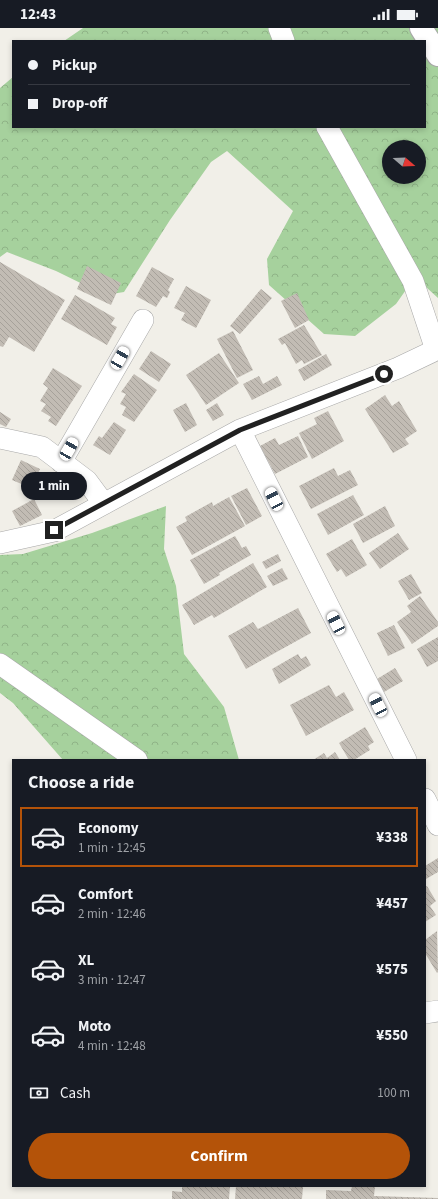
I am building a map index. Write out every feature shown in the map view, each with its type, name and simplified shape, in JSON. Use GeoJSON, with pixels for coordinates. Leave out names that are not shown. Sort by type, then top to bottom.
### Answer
{"type":"FeatureCollection","features":[{"type":"Feature","properties":{"kind":"street"},"geometry":{"type":"LineString","coordinates":[[279,28],[284,40]]}},
{"type":"Feature","properties":{"kind":"street"},"geometry":{"type":"LineString","coordinates":[[421,28],[438,55]]}},
{"type":"Feature","properties":{"kind":"street"},"geometry":{"type":"LineString","coordinates":[[0,543],[54,530],[240,430],[398,368],[437,349],[413,281],[328,128]]}},
{"type":"Feature","properties":{"kind":"street"},"geometry":{"type":"LineString","coordinates":[[61,462],[143,320]]}},
{"type":"Feature","properties":{"kind":"street"},"geometry":{"type":"LineString","coordinates":[[240,430],[405,759]]}},
{"type":"Feature","properties":{"kind":"street"},"geometry":{"type":"LineString","coordinates":[[0,438],[42,447],[87,481],[104,504]]}},
{"type":"Feature","properties":{"kind":"street"},"geometry":{"type":"LineString","coordinates":[[0,664],[136,759]]}},
{"type":"Feature","properties":{"kind":"street"},"geometry":{"type":"LineString","coordinates":[[426,801],[438,825]]}},
{"type":"Feature","properties":{"kind":"street"},"geometry":{"type":"LineString","coordinates":[[426,1013],[438,1011]]}},
{"type":"Feature","properties":{"kind":"green space"},"geometry":{"type":"Polygon","coordinates":[[[83,28],[438,28],[438,298],[415,277],[396,304],[355,336],[324,334],[269,285],[267,259],[293,211],[227,151],[211,162],[170,220],[124,292],[105,295],[56,271],[7,252],[0,257],[0,88],[12,78],[12,128],[426,128],[426,40],[65,40],[83,28]]]}},
{"type":"Feature","properties":{"kind":"green space"},"geometry":{"type":"Polygon","coordinates":[[[166,506],[164,549],[176,586],[184,654],[224,707],[239,759],[62,759],[13,703],[0,693],[0,555],[23,554],[92,533],[166,506]]]}},
{"type":"Feature","properties":{"kind":"building"},"geometry":{"type":"Polygon","coordinates":[[[0,262],[65,300],[34,352],[9,337],[3,347],[0,346],[0,262]]]}},
{"type":"Feature","properties":{"kind":"building"},"geometry":{"type":"Polygon","coordinates":[[[87,266],[121,283],[111,305],[77,289],[87,266]]]}},
{"type":"Feature","properties":{"kind":"building"},"geometry":{"type":"Polygon","coordinates":[[[152,267],[174,279],[168,290],[170,292],[167,298],[163,296],[156,307],[136,296],[152,267]]]}},
{"type":"Feature","properties":{"kind":"building"},"geometry":{"type":"Polygon","coordinates":[[[186,286],[211,300],[196,328],[181,320],[185,313],[174,308],[186,286]]]}},
{"type":"Feature","properties":{"kind":"building"},"geometry":{"type":"Polygon","coordinates":[[[261,289],[272,298],[240,334],[230,326],[261,289]]]}},
{"type":"Feature","properties":{"kind":"building"},"geometry":{"type":"Polygon","coordinates":[[[297,293],[309,320],[295,328],[281,301],[297,293]]]}},
{"type":"Feature","properties":{"kind":"building"},"geometry":{"type":"Polygon","coordinates":[[[75,295],[115,318],[111,324],[117,327],[107,345],[61,319],[75,295]]]}},
{"type":"Feature","properties":{"kind":"building"},"geometry":{"type":"Polygon","coordinates":[[[304,325],[322,355],[304,364],[302,360],[296,364],[285,343],[282,345],[278,339],[304,325]]]}},
{"type":"Feature","properties":{"kind":"building"},"geometry":{"type":"Polygon","coordinates":[[[233,331],[253,370],[237,378],[217,339],[233,331]]]}},
{"type":"Feature","properties":{"kind":"building"},"geometry":{"type":"Polygon","coordinates":[[[151,351],[171,364],[159,382],[139,369],[151,351]]]}},
{"type":"Feature","properties":{"kind":"building"},"geometry":{"type":"Polygon","coordinates":[[[219,353],[239,383],[206,405],[186,375],[219,353]]]}},
{"type":"Feature","properties":{"kind":"building"},"geometry":{"type":"Polygon","coordinates":[[[326,354],[332,365],[304,381],[298,370],[326,354]]]}},
{"type":"Feature","properties":{"kind":"building"},"geometry":{"type":"Polygon","coordinates":[[[53,368],[82,386],[56,426],[48,421],[51,417],[41,411],[46,404],[40,401],[48,388],[43,384],[53,368]]]}},
{"type":"Feature","properties":{"kind":"building"},"geometry":{"type":"Polygon","coordinates":[[[134,374],[157,390],[134,422],[122,415],[126,407],[120,404],[126,394],[121,392],[134,374]]]}},
{"type":"Feature","properties":{"kind":"building"},"geometry":{"type":"Polygon","coordinates":[[[259,376],[263,384],[277,376],[282,385],[252,400],[243,384],[259,376]]]}},
{"type":"Feature","properties":{"kind":"building"},"geometry":{"type":"Polygon","coordinates":[[[385,395],[392,406],[399,401],[417,431],[405,439],[409,444],[393,453],[365,409],[385,395]]]}},
{"type":"Feature","properties":{"kind":"building"},"geometry":{"type":"Polygon","coordinates":[[[186,403],[197,425],[185,432],[173,410],[186,403]]]}},
{"type":"Feature","properties":{"kind":"building"},"geometry":{"type":"Polygon","coordinates":[[[217,403],[224,415],[213,421],[206,410],[217,403]]]}},
{"type":"Feature","properties":{"kind":"building"},"geometry":{"type":"Polygon","coordinates":[[[328,411],[344,441],[312,459],[299,433],[317,424],[314,418],[328,411]]]}},
{"type":"Feature","properties":{"kind":"building"},"geometry":{"type":"Polygon","coordinates":[[[0,412],[11,419],[6,427],[0,424],[0,412]]]}},
{"type":"Feature","properties":{"kind":"building"},"geometry":{"type":"Polygon","coordinates":[[[114,422],[126,430],[110,455],[93,445],[99,436],[102,438],[114,422]]]}},
{"type":"Feature","properties":{"kind":"building"},"geometry":{"type":"Polygon","coordinates":[[[298,436],[308,457],[275,474],[260,446],[275,438],[279,445],[298,436]]]}},
{"type":"Feature","properties":{"kind":"building"},"geometry":{"type":"Polygon","coordinates":[[[21,460],[40,469],[31,488],[12,480],[21,460]]]}},
{"type":"Feature","properties":{"kind":"building"},"geometry":{"type":"Polygon","coordinates":[[[334,468],[338,476],[350,470],[358,485],[311,509],[299,486],[334,468]]]}},
{"type":"Feature","properties":{"kind":"building"},"geometry":{"type":"Polygon","coordinates":[[[247,488],[262,516],[246,525],[231,496],[247,488]]]}},
{"type":"Feature","properties":{"kind":"building"},"geometry":{"type":"Polygon","coordinates":[[[353,495],[364,515],[328,535],[317,514],[353,495]]]}},
{"type":"Feature","properties":{"kind":"building"},"geometry":{"type":"Polygon","coordinates":[[[229,497],[245,526],[192,555],[176,527],[187,521],[185,517],[212,502],[213,506],[229,497]]]}},
{"type":"Feature","properties":{"kind":"building"},"geometry":{"type":"Polygon","coordinates":[[[34,499],[42,515],[20,526],[12,511],[34,499]]]}},
{"type":"Feature","properties":{"kind":"building"},"geometry":{"type":"Polygon","coordinates":[[[385,506],[395,526],[363,543],[353,524],[385,506]]]}},
{"type":"Feature","properties":{"kind":"building"},"geometry":{"type":"Polygon","coordinates":[[[398,533],[409,549],[380,569],[369,553],[398,533]]]}},
{"type":"Feature","properties":{"kind":"building"},"geometry":{"type":"Polygon","coordinates":[[[235,536],[242,548],[246,546],[251,555],[219,573],[220,575],[204,584],[190,560],[235,536]]]}},
{"type":"Feature","properties":{"kind":"building"},"geometry":{"type":"Polygon","coordinates":[[[352,539],[367,565],[346,577],[341,569],[337,572],[326,554],[352,539]]]}},
{"type":"Feature","properties":{"kind":"building"},"geometry":{"type":"Polygon","coordinates":[[[278,554],[281,561],[266,569],[262,562],[278,554]]]}},
{"type":"Feature","properties":{"kind":"building"},"geometry":{"type":"Polygon","coordinates":[[[253,563],[267,587],[214,618],[212,615],[194,625],[182,605],[253,563]]]}},
{"type":"Feature","properties":{"kind":"building"},"geometry":{"type":"Polygon","coordinates":[[[282,568],[288,579],[273,586],[267,576],[282,568]]]}},
{"type":"Feature","properties":{"kind":"building"},"geometry":{"type":"Polygon","coordinates":[[[411,574],[422,593],[409,600],[398,581],[411,574]]]}},
{"type":"Feature","properties":{"kind":"building"},"geometry":{"type":"Polygon","coordinates":[[[420,596],[438,622],[438,626],[412,644],[397,622],[411,612],[407,606],[420,596]]]}},
{"type":"Feature","properties":{"kind":"building"},"geometry":{"type":"Polygon","coordinates":[[[298,608],[311,633],[246,669],[228,636],[253,622],[258,629],[298,608]]]}},
{"type":"Feature","properties":{"kind":"building"},"geometry":{"type":"Polygon","coordinates":[[[394,625],[405,648],[388,656],[377,633],[394,625]]]}},
{"type":"Feature","properties":{"kind":"building"},"geometry":{"type":"Polygon","coordinates":[[[438,637],[438,661],[427,667],[417,649],[438,637]]]}},
{"type":"Feature","properties":{"kind":"building"},"geometry":{"type":"Polygon","coordinates":[[[298,654],[301,659],[306,656],[311,665],[279,684],[272,669],[298,654]]]}},
{"type":"Feature","properties":{"kind":"building"},"geometry":{"type":"Polygon","coordinates":[[[395,668],[403,681],[384,692],[377,679],[395,668]]]}},
{"type":"Feature","properties":{"kind":"building"},"geometry":{"type":"Polygon","coordinates":[[[329,685],[336,697],[344,692],[354,710],[306,736],[290,705],[329,685]]]}},
{"type":"Feature","properties":{"kind":"building"},"geometry":{"type":"Polygon","coordinates":[[[365,727],[374,742],[368,746],[370,750],[356,759],[348,759],[339,743],[365,727]]]}},
{"type":"Feature","properties":{"kind":"building"},"geometry":{"type":"Polygon","coordinates":[[[335,752],[339,759],[315,759],[324,753],[327,758],[335,752]]]}},
{"type":"Feature","properties":{"kind":"building"},"geometry":{"type":"Polygon","coordinates":[[[438,858],[438,872],[426,879],[426,865],[438,858]]]}},
{"type":"Feature","properties":{"kind":"building"},"geometry":{"type":"Polygon","coordinates":[[[426,886],[436,901],[430,906],[436,915],[426,921],[426,886]]]}},
{"type":"Feature","properties":{"kind":"building"},"geometry":{"type":"Polygon","coordinates":[[[437,931],[437,973],[426,955],[426,939],[437,931]]]}},
{"type":"Feature","properties":{"kind":"building"},"geometry":{"type":"Polygon","coordinates":[[[182,1187],[230,1187],[229,1199],[172,1199],[172,1191],[182,1192],[182,1187]]]}},
{"type":"Feature","properties":{"kind":"building"},"geometry":{"type":"Polygon","coordinates":[[[236,1187],[303,1187],[302,1199],[235,1199],[236,1187]]]}},
{"type":"Feature","properties":{"kind":"building"},"geometry":{"type":"Polygon","coordinates":[[[352,1187],[375,1187],[374,1196],[438,1199],[326,1199],[326,1190],[351,1191],[352,1187]]]}},
{"type":"Feature","properties":{"kind":"route"},"geometry":{"type":"LineString","coordinates":[[54,530],[240,430],[384,374]]}}]}
